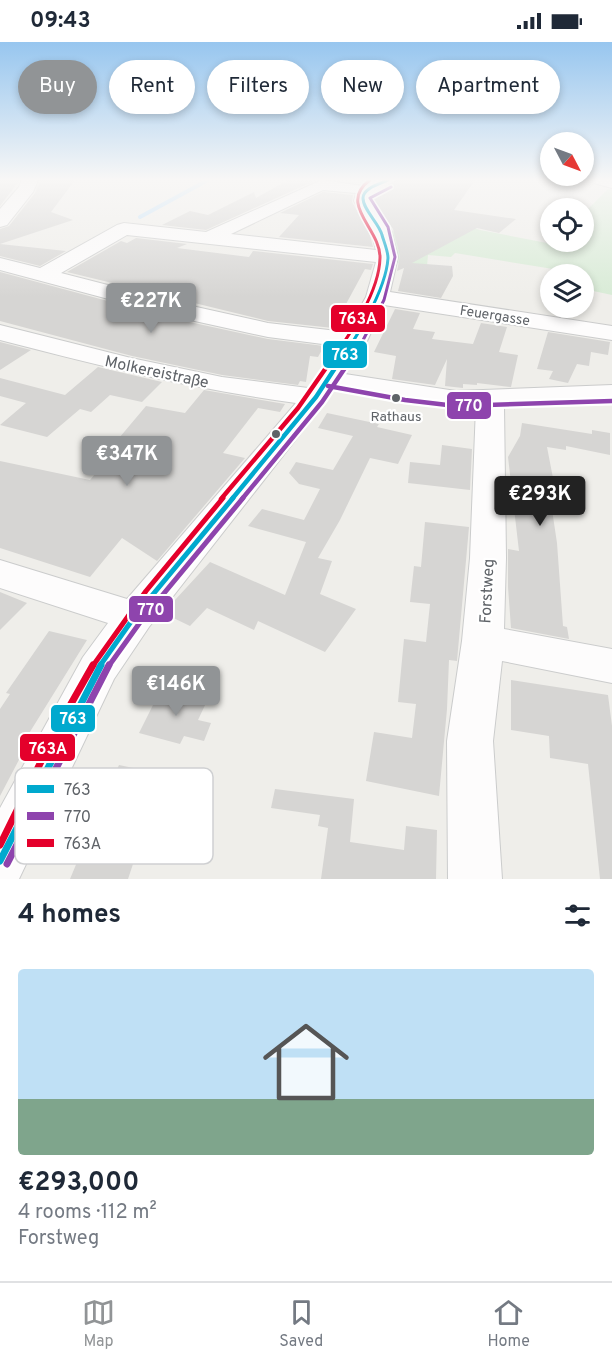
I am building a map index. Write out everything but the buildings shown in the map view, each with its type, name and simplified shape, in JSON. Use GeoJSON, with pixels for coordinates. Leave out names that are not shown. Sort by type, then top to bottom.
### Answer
{"type":"FeatureCollection","features":[{"type":"Feature","properties":{"kind":"street"},"geometry":{"type":"LineString","coordinates":[[208,238],[248,219]]}},
{"type":"Feature","properties":{"kind":"street"},"geometry":{"type":"LineString","coordinates":[[47,768],[98,669],[135,616],[323,388],[354,341],[377,297],[388,257],[381,230],[374,219]]}},
{"type":"Feature","properties":{"kind":"street"},"geometry":{"type":"LineString","coordinates":[[45,274],[124,229],[388,257]]}},
{"type":"Feature","properties":{"kind":"street"},"geometry":{"type":"LineString","coordinates":[[0,264],[172,309],[268,330],[354,341]]}},
{"type":"Feature","properties":{"kind":"street","name":"Feuergasse"},"geometry":{"type":"LineString","coordinates":[[377,297],[612,333]]}},
{"type":"Feature","properties":{"kind":"street","name":"Molkereistraße"},"geometry":{"type":"LineString","coordinates":[[0,332],[129,366],[222,385],[323,388],[446,398],[604,393]]}},
{"type":"Feature","properties":{"kind":"street"},"geometry":{"type":"LineString","coordinates":[[604,393],[596,388],[612,368]]}},
{"type":"Feature","properties":{"kind":"street","name":"Forstweg"},"geometry":{"type":"LineString","coordinates":[[475,879],[470,741],[483,641],[488,558],[490,404],[488,397]]}},
{"type":"Feature","properties":{"kind":"street"},"geometry":{"type":"LineString","coordinates":[[0,574],[58,594],[135,616]]}},
{"type":"Feature","properties":{"kind":"street","name":"Forstweg"},"geometry":{"type":"LineString","coordinates":[[483,641],[612,666]]}},
{"type":"Feature","properties":{"kind":"street"},"geometry":{"type":"LineString","coordinates":[[0,861],[15,832]]}},
{"type":"Feature","properties":{"kind":"green space"},"geometry":{"type":"Polygon","coordinates":[[[594,219],[612,219],[612,295],[594,291],[594,264],[540,264],[540,267],[455,253],[451,257],[428,255],[427,266],[396,263],[388,232],[461,224],[540,242],[540,252],[594,252],[594,219]]]}},
{"type":"Feature","properties":{"kind":"transit line","name":"763A"},"geometry":{"type":"LineString","coordinates":[[38,768],[75,695],[110,638],[162,571],[291,417],[357,321],[373,288],[380,258],[379,248],[364,219]]}},
{"type":"Feature","properties":{"kind":"transit line","name":"763"},"geometry":{"type":"LineString","coordinates":[[47,768],[98,669],[135,616],[316,397],[354,341],[377,297],[388,257],[381,230],[374,219]]}},
{"type":"Feature","properties":{"kind":"transit line","name":"770"},"geometry":{"type":"LineString","coordinates":[[56,768],[104,673],[141,621],[322,402],[361,344],[384,300],[395,257],[388,227],[383,219]]}},
{"type":"Feature","properties":{"kind":"transit line","name":"770"},"geometry":{"type":"LineString","coordinates":[[328,386],[405,400],[456,406],[612,401]]}},
{"type":"Feature","properties":{"kind":"transit line","name":"763A"},"geometry":{"type":"LineString","coordinates":[[0,845],[15,814]]}},
{"type":"Feature","properties":{"kind":"transit line","name":"763"},"geometry":{"type":"LineString","coordinates":[[0,861],[15,832]]}},
{"type":"Feature","properties":{"kind":"transit line","name":"770"},"geometry":{"type":"LineString","coordinates":[[7,864],[15,848]]}},
{"type":"Feature","properties":{"kind":"place","name":"Rathaus"},"geometry":{"type":"Point","coordinates":[396,398]}}]}
